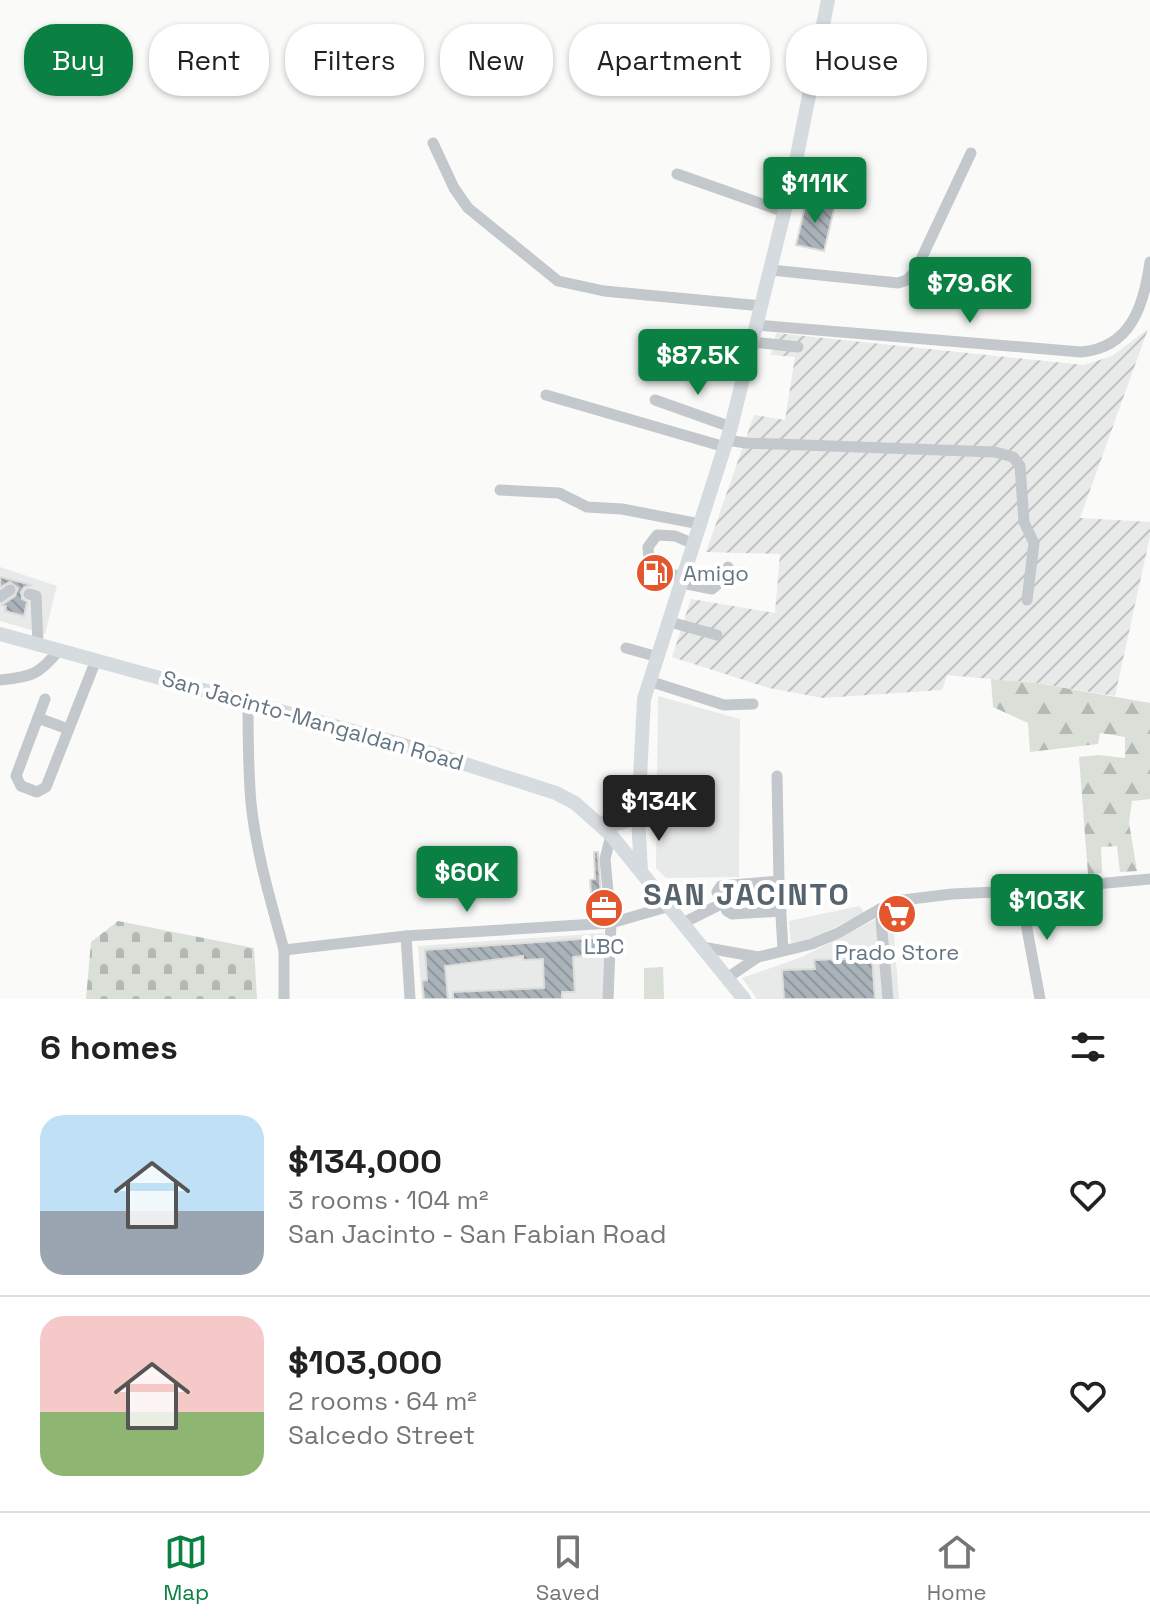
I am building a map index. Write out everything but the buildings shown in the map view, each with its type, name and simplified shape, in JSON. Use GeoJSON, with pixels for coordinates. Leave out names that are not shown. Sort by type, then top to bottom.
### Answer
{"type":"FeatureCollection","features":[{"type":"Feature","properties":{"kind":"main road"},"geometry":{"type":"LineString","coordinates":[[641,871],[638,817],[642,719],[649,681],[728,438],[785,212],[828,0]]}},
{"type":"Feature","properties":{"kind":"main road","name":"San Jacinto-Mangaldan Road"},"geometry":{"type":"LineString","coordinates":[[0,634],[403,744],[575,803],[611,835],[744,999]]}},
{"type":"Feature","properties":{"kind":"main road"},"geometry":{"type":"LineString","coordinates":[[598,822],[622,824],[638,817]]}},
{"type":"Feature","properties":{"kind":"street"},"geometry":{"type":"LineString","coordinates":[[433,143],[454,188],[468,208],[558,281],[604,291],[762,306]]}},
{"type":"Feature","properties":{"kind":"street"},"geometry":{"type":"LineString","coordinates":[[771,270],[898,283],[907,280],[915,272],[971,153]]}},
{"type":"Feature","properties":{"kind":"street"},"geometry":{"type":"LineString","coordinates":[[677,174],[785,212]]}},
{"type":"Feature","properties":{"kind":"street"},"geometry":{"type":"LineString","coordinates":[[757,325],[1096,351],[1119,338],[1135,320],[1148,280],[1150,262]]}},
{"type":"Feature","properties":{"kind":"street"},"geometry":{"type":"LineString","coordinates":[[753,342],[798,347]]}},
{"type":"Feature","properties":{"kind":"street"},"geometry":{"type":"LineString","coordinates":[[546,395],[746,443],[995,452],[1013,457],[1020,466],[1024,522],[1034,543],[1027,600]]}},
{"type":"Feature","properties":{"kind":"street"},"geometry":{"type":"LineString","coordinates":[[655,400],[728,438]]}},
{"type":"Feature","properties":{"kind":"street"},"geometry":{"type":"LineString","coordinates":[[500,490],[559,493],[587,507],[622,509],[700,524]]}},
{"type":"Feature","properties":{"kind":"street"},"geometry":{"type":"LineString","coordinates":[[694,544],[675,536],[657,535],[648,547],[649,561],[666,573],[712,589],[725,578],[728,567]]}},
{"type":"Feature","properties":{"kind":"street"},"geometry":{"type":"LineString","coordinates":[[29,594],[36,596],[38,644]]}},
{"type":"Feature","properties":{"kind":"street"},"geometry":{"type":"LineString","coordinates":[[671,618],[717,635]]}},
{"type":"Feature","properties":{"kind":"street"},"geometry":{"type":"LineString","coordinates":[[626,648],[658,657]]}},
{"type":"Feature","properties":{"kind":"street"},"geometry":{"type":"LineString","coordinates":[[0,680],[34,675],[47,666],[59,650]]}},
{"type":"Feature","properties":{"kind":"street"},"geometry":{"type":"LineString","coordinates":[[45,699],[16,776],[21,786],[37,792],[46,787],[96,660]]}},
{"type":"Feature","properties":{"kind":"street"},"geometry":{"type":"LineString","coordinates":[[649,681],[724,705],[753,704]]}},
{"type":"Feature","properties":{"kind":"street"},"geometry":{"type":"LineString","coordinates":[[248,702],[252,805],[260,857],[284,950],[284,999]]}},
{"type":"Feature","properties":{"kind":"street"},"geometry":{"type":"LineString","coordinates":[[38,718],[68,729]]}},
{"type":"Feature","properties":{"kind":"street"},"geometry":{"type":"LineString","coordinates":[[777,776],[783,950]]}},
{"type":"Feature","properties":{"kind":"street"},"geometry":{"type":"LineString","coordinates":[[608,999],[611,923],[605,859],[611,835]]}},
{"type":"Feature","properties":{"kind":"street"},"geometry":{"type":"LineString","coordinates":[[727,978],[758,957],[812,944],[880,909],[919,897],[1150,879]]}},
{"type":"Feature","properties":{"kind":"street"},"geometry":{"type":"LineString","coordinates":[[779,881],[721,886],[717,892],[727,911],[738,916],[781,911]]}},
{"type":"Feature","properties":{"kind":"street"},"geometry":{"type":"LineString","coordinates":[[1020,891],[1040,999]]}},
{"type":"Feature","properties":{"kind":"street"},"geometry":{"type":"LineString","coordinates":[[683,923],[723,903]]}},
{"type":"Feature","properties":{"kind":"street"},"geometry":{"type":"LineString","coordinates":[[284,950],[406,936],[611,923],[670,906]]}},
{"type":"Feature","properties":{"kind":"street"},"geometry":{"type":"LineString","coordinates":[[880,909],[888,999]]}},
{"type":"Feature","properties":{"kind":"street"},"geometry":{"type":"LineString","coordinates":[[406,936],[410,999]]}},
{"type":"Feature","properties":{"kind":"street"},"geometry":{"type":"LineString","coordinates":[[702,947],[758,957]]}},
{"type":"Feature","properties":{"kind":"shaded area"},"geometry":{"type":"Polygon","coordinates":[[[1148,329],[1080,518],[1150,522],[1150,536],[1115,696],[1036,683],[947,675],[942,690],[823,698],[769,688],[672,657],[691,599],[775,613],[780,554],[706,552],[754,415],[785,420],[795,357],[771,355],[776,333],[1084,365],[1112,356],[1148,329]]]}},
{"type":"Feature","properties":{"kind":"shaded area"},"geometry":{"type":"Polygon","coordinates":[[[0,567],[57,586],[45,634],[0,621],[0,567]]]}},
{"type":"Feature","properties":{"kind":"shaded area"},"geometry":{"type":"Polygon","coordinates":[[[658,696],[740,719],[739,877],[666,878],[656,868],[658,696]]]}},
{"type":"Feature","properties":{"kind":"shaded area"},"geometry":{"type":"Polygon","coordinates":[[[859,906],[864,912],[815,938],[791,943],[789,921],[859,906]]]}},
{"type":"Feature","properties":{"kind":"shaded area"},"geometry":{"type":"Polygon","coordinates":[[[892,911],[899,999],[757,999],[742,978],[802,957],[892,911]]]}},
{"type":"Feature","properties":{"kind":"shaded area"},"geometry":{"type":"Polygon","coordinates":[[[604,933],[607,999],[422,999],[418,946],[604,933]]]}},
{"type":"Feature","properties":{"kind":"green space"},"geometry":{"type":"Polygon","coordinates":[[[991,679],[1036,683],[1150,703],[1150,799],[1132,801],[1129,823],[1137,871],[1120,872],[1117,846],[1101,847],[1102,873],[1088,874],[1079,757],[1098,755],[1125,758],[1125,737],[1100,733],[1098,744],[1030,752],[1028,723],[993,707],[991,679]]]}},
{"type":"Feature","properties":{"kind":"green space"},"geometry":{"type":"Polygon","coordinates":[[[118,921],[254,948],[257,999],[86,999],[91,942],[118,921]]]}},
{"type":"Feature","properties":{"kind":"green space"},"geometry":{"type":"Polygon","coordinates":[[[663,967],[664,999],[644,999],[644,968],[663,967]]]}},
{"type":"Feature","properties":{"kind":"place","name":"Amigo"},"geometry":{"type":"Point","coordinates":[655,573]}},
{"type":"Feature","properties":{"kind":"place","name":"LBC"},"geometry":{"type":"Point","coordinates":[604,908]}},
{"type":"Feature","properties":{"kind":"place","name":"Prado Store"},"geometry":{"type":"Point","coordinates":[897,914]}},
{"type":"Feature","properties":{"kind":"district","name":"SAN JACINTO"},"geometry":{"type":"Point","coordinates":[747,895]}}]}
